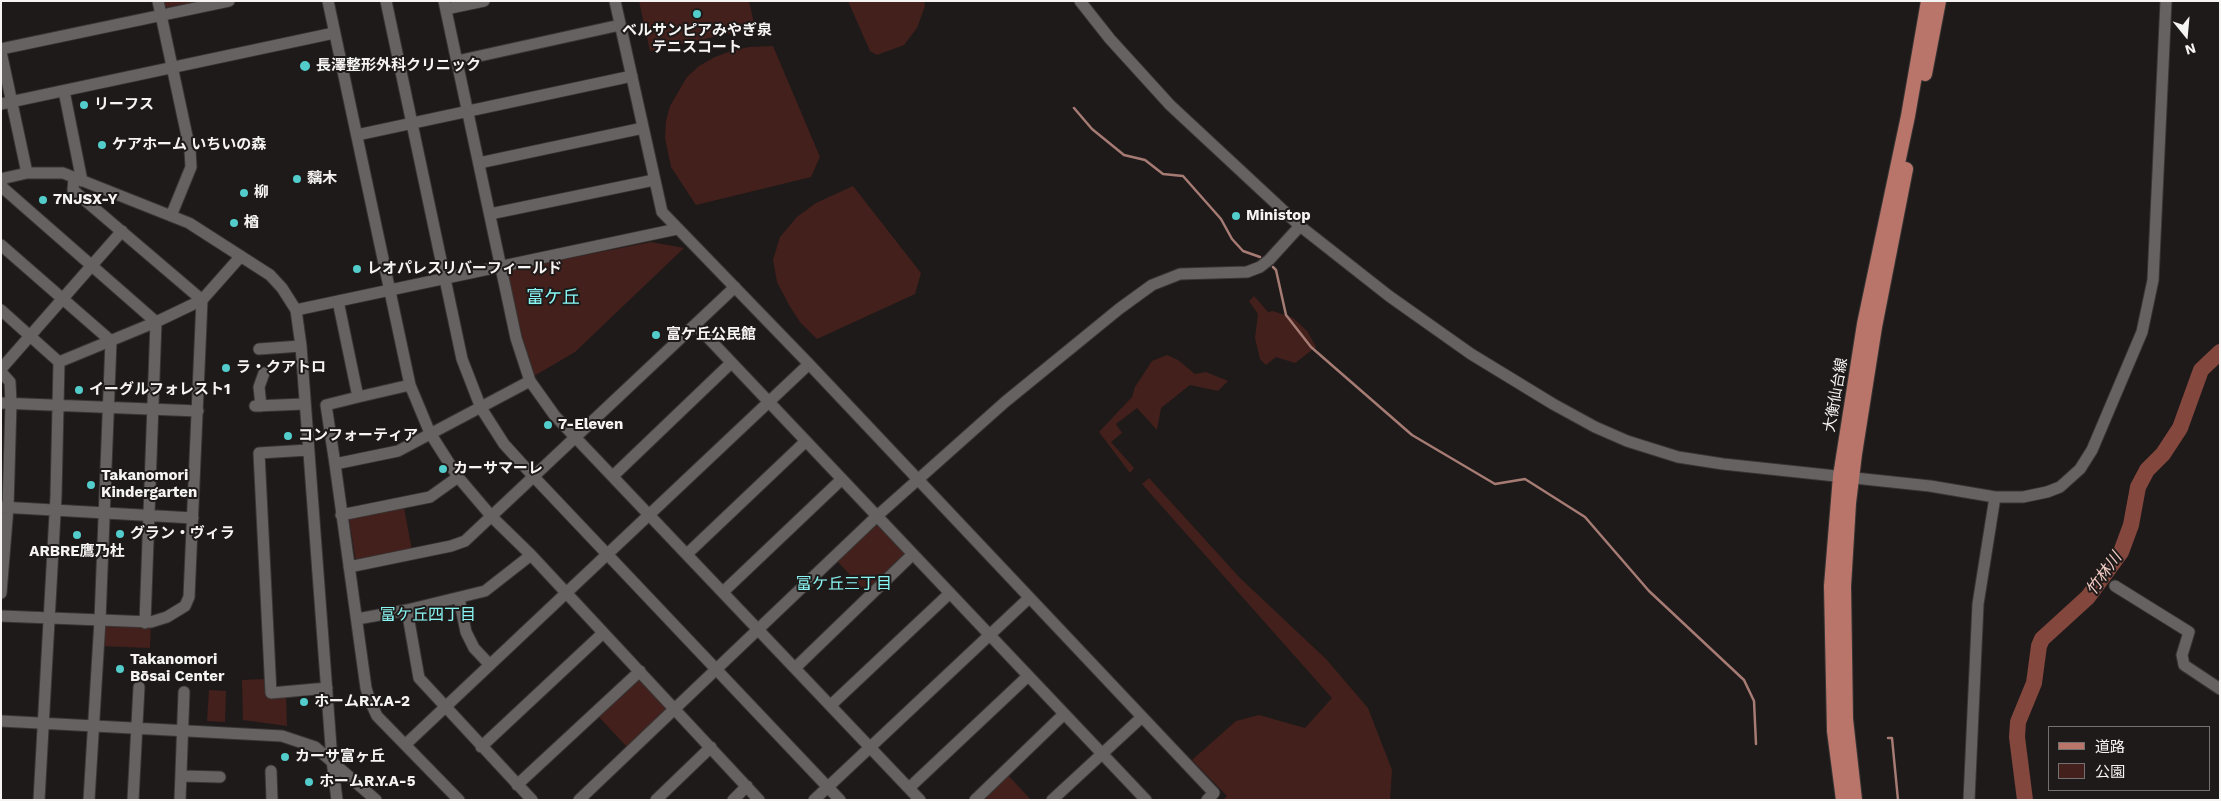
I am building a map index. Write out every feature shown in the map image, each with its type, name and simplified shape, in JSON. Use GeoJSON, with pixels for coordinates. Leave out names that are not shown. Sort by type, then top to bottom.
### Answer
{"type":"FeatureCollection","features":[{"type":"Feature","properties":{"kind":"main road","name":"大衡仙台線"},"geometry":{"type":"LineString","coordinates":[[1843,800],[1834,731],[1831,586],[1864,324],[1908,116],[1928,1]]}},
{"type":"Feature","properties":{"kind":"main road","name":"大衡仙台線"},"geometry":{"type":"LineString","coordinates":[[1855,800],[1846,719],[1844,586],[1846,477],[1939,1]]}},
{"type":"Feature","properties":{"kind":"street"},"geometry":{"type":"LineString","coordinates":[[158,1],[190,150],[191,167],[172,216]]}},
{"type":"Feature","properties":{"kind":"street"},"geometry":{"type":"LineString","coordinates":[[28,173],[6,102],[1,51],[229,1]]}},
{"type":"Feature","properties":{"kind":"street"},"geometry":{"type":"LineString","coordinates":[[328,1],[410,385],[430,433],[458,477],[492,517],[531,555],[759,800]]}},
{"type":"Feature","properties":{"kind":"street"},"geometry":{"type":"LineString","coordinates":[[386,1],[462,359],[481,408],[504,444],[534,477],[840,800]]}},
{"type":"Feature","properties":{"kind":"street"},"geometry":{"type":"LineString","coordinates":[[484,1],[445,5],[516,338],[530,381],[555,416],[920,800]]}},
{"type":"Feature","properties":{"kind":"street"},"geometry":{"type":"LineString","coordinates":[[615,1],[662,212],[809,364],[1142,717],[1210,796]]}},
{"type":"Feature","properties":{"kind":"street"},"geometry":{"type":"LineString","coordinates":[[1080,1],[1110,39],[1170,105],[1300,226],[1389,296],[1471,354],[1596,427],[1627,440],[1678,457],[1995,497],[2023,497],[2047,492],[2060,487],[2080,469],[2092,450],[2142,332],[2153,280],[2166,1]]}},
{"type":"Feature","properties":{"kind":"street"},"geometry":{"type":"LineString","coordinates":[[457,61],[620,26]]}},
{"type":"Feature","properties":{"kind":"street"},"geometry":{"type":"LineString","coordinates":[[6,102],[334,33]]}},
{"type":"Feature","properties":{"kind":"street"},"geometry":{"type":"LineString","coordinates":[[357,135],[632,76]]}},
{"type":"Feature","properties":{"kind":"street"},"geometry":{"type":"LineString","coordinates":[[64,91],[78,179],[73,190],[202,300]]}},
{"type":"Feature","properties":{"kind":"street"},"geometry":{"type":"LineString","coordinates":[[479,163],[643,128]]}},
{"type":"Feature","properties":{"kind":"street"},"geometry":{"type":"LineString","coordinates":[[1,179],[28,173],[56,172],[189,223],[270,275],[282,288],[296,310],[301,346],[332,760],[337,800]]}},
{"type":"Feature","properties":{"kind":"street"},"geometry":{"type":"LineString","coordinates":[[490,214],[654,180]]}},
{"type":"Feature","properties":{"kind":"street"},"geometry":{"type":"LineString","coordinates":[[1,183],[3,188],[156,322]]}},
{"type":"Feature","properties":{"kind":"street"},"geometry":{"type":"LineString","coordinates":[[579,800],[877,516],[1005,402],[1119,309],[1152,284],[1180,274],[1247,272],[1260,267],[1269,260],[1300,226]]}},
{"type":"Feature","properties":{"kind":"street"},"geometry":{"type":"LineString","coordinates":[[296,310],[677,229]]}},
{"type":"Feature","properties":{"kind":"street"},"geometry":{"type":"LineString","coordinates":[[1,594],[6,403],[10,382],[1,371],[122,232]]}},
{"type":"Feature","properties":{"kind":"street"},"geometry":{"type":"LineString","coordinates":[[1,245],[111,341]]}},
{"type":"Feature","properties":{"kind":"street"},"geometry":{"type":"LineString","coordinates":[[60,362],[156,322],[202,300],[241,256]]}},
{"type":"Feature","properties":{"kind":"street"},"geometry":{"type":"LineString","coordinates":[[349,567],[451,546],[465,541],[735,287]]}},
{"type":"Feature","properties":{"kind":"street"},"geometry":{"type":"LineString","coordinates":[[1,616],[144,623],[167,617],[185,606],[189,597],[202,300]]}},
{"type":"Feature","properties":{"kind":"street"},"geometry":{"type":"LineString","coordinates":[[338,301],[358,397]]}},
{"type":"Feature","properties":{"kind":"street"},"geometry":{"type":"LineString","coordinates":[[1,310],[60,362],[50,618],[39,800]]}},
{"type":"Feature","properties":{"kind":"street"},"geometry":{"type":"LineString","coordinates":[[144,623],[156,322]]}},
{"type":"Feature","properties":{"kind":"street"},"geometry":{"type":"LineString","coordinates":[[696,325],[1146,800]]}},
{"type":"Feature","properties":{"kind":"street"},"geometry":{"type":"LineString","coordinates":[[89,800],[100,620],[111,341]]}},
{"type":"Feature","properties":{"kind":"street"},"geometry":{"type":"LineString","coordinates":[[259,349],[301,346]]}},
{"type":"Feature","properties":{"kind":"street"},"geometry":{"type":"LineString","coordinates":[[613,476],[731,363]]}},
{"type":"Feature","properties":{"kind":"street"},"geometry":{"type":"LineString","coordinates":[[406,744],[809,364]]}},
{"type":"Feature","properties":{"kind":"street"},"geometry":{"type":"LineString","coordinates":[[264,372],[259,387],[258,406],[304,404]]}},
{"type":"Feature","properties":{"kind":"street"},"geometry":{"type":"LineString","coordinates":[[335,464],[398,451],[530,381]]}},
{"type":"Feature","properties":{"kind":"street"},"geometry":{"type":"LineString","coordinates":[[410,385],[326,404],[366,688],[370,701],[378,716],[459,800]]}},
{"type":"Feature","properties":{"kind":"street"},"geometry":{"type":"LineString","coordinates":[[6,403],[198,411]]}},
{"type":"Feature","properties":{"kind":"street"},"geometry":{"type":"LineString","coordinates":[[687,554],[806,441]]}},
{"type":"Feature","properties":{"kind":"street"},"geometry":{"type":"LineString","coordinates":[[308,450],[259,453],[271,692],[327,688]]}},
{"type":"Feature","properties":{"kind":"street"},"geometry":{"type":"LineString","coordinates":[[341,515],[430,497],[458,477]]}},
{"type":"Feature","properties":{"kind":"street"},"geometry":{"type":"LineString","coordinates":[[723,592],[842,479]]}},
{"type":"Feature","properties":{"kind":"street"},"geometry":{"type":"LineString","coordinates":[[1969,800],[1978,604],[1995,497]]}},
{"type":"Feature","properties":{"kind":"street"},"geometry":{"type":"LineString","coordinates":[[4,507],[193,518]]}},
{"type":"Feature","properties":{"kind":"street"},"geometry":{"type":"LineString","coordinates":[[795,668],[913,554]]}},
{"type":"Feature","properties":{"kind":"street"},"geometry":{"type":"LineString","coordinates":[[357,619],[407,610],[485,591],[531,555]]}},
{"type":"Feature","properties":{"kind":"street"},"geometry":{"type":"LineString","coordinates":[[2116,586],[2189,632],[2182,654],[2184,666],[2220,689]]}},
{"type":"Feature","properties":{"kind":"street"},"geometry":{"type":"LineString","coordinates":[[831,705],[950,593]]}},
{"type":"Feature","properties":{"kind":"street"},"geometry":{"type":"LineString","coordinates":[[459,598],[466,632],[474,648],[490,665]]}},
{"type":"Feature","properties":{"kind":"street"},"geometry":{"type":"LineString","coordinates":[[814,800],[1029,598]]}},
{"type":"Feature","properties":{"kind":"street"},"geometry":{"type":"LineString","coordinates":[[407,610],[419,678],[532,800]]}},
{"type":"Feature","properties":{"kind":"street"},"geometry":{"type":"LineString","coordinates":[[481,747],[603,633]]}},
{"type":"Feature","properties":{"kind":"street"},"geometry":{"type":"LineString","coordinates":[[517,785],[640,671]]}},
{"type":"Feature","properties":{"kind":"street"},"geometry":{"type":"LineString","coordinates":[[909,788],[1028,676]]}},
{"type":"Feature","properties":{"kind":"street"},"geometry":{"type":"LineString","coordinates":[[133,800],[139,687]]}},
{"type":"Feature","properties":{"kind":"street"},"geometry":{"type":"LineString","coordinates":[[180,800],[184,692]]}},
{"type":"Feature","properties":{"kind":"street"},"geometry":{"type":"LineString","coordinates":[[974,800],[1064,714]]}},
{"type":"Feature","properties":{"kind":"street"},"geometry":{"type":"LineString","coordinates":[[1052,800],[1142,717]]}},
{"type":"Feature","properties":{"kind":"street"},"geometry":{"type":"LineString","coordinates":[[1,721],[282,736],[315,747],[376,800]]}},
{"type":"Feature","properties":{"kind":"street"},"geometry":{"type":"LineString","coordinates":[[657,800],[711,747]]}},
{"type":"Feature","properties":{"kind":"street"},"geometry":{"type":"LineString","coordinates":[[271,771],[272,800]]}},
{"type":"Feature","properties":{"kind":"street"},"geometry":{"type":"LineString","coordinates":[[182,776],[220,777]]}},
{"type":"Feature","properties":{"kind":"street"},"geometry":{"type":"LineString","coordinates":[[733,800],[747,786]]}},
{"type":"Feature","properties":{"kind":"street"},"geometry":{"type":"LineString","coordinates":[[1061,791],[1070,800]]}},
{"type":"Feature","properties":{"kind":"green space"},"geometry":{"type":"Polygon","coordinates":[[[164,1],[209,1],[172,9],[165,6],[164,1]]]}},
{"type":"Feature","properties":{"kind":"green space","name":"ベルサンピアみやぎ泉 テニスコート"},"geometry":{"type":"Polygon","coordinates":[[[639,1],[749,1],[755,28],[650,51],[639,1]]]}},
{"type":"Feature","properties":{"kind":"green space"},"geometry":{"type":"Polygon","coordinates":[[[848,1],[924,1],[925,6],[917,28],[904,45],[877,55],[870,51],[848,1]]]}},
{"type":"Feature","properties":{"kind":"green space"},"geometry":{"type":"Polygon","coordinates":[[[773,46],[820,157],[811,177],[696,205],[671,167],[665,138],[666,121],[670,106],[687,77],[699,66],[731,51],[749,47],[773,46]]]}},
{"type":"Feature","properties":{"kind":"green space"},"geometry":{"type":"Polygon","coordinates":[[[853,186],[921,273],[915,294],[817,339],[800,322],[789,305],[777,282],[773,260],[780,237],[797,217],[816,203],[853,186]]]}},
{"type":"Feature","properties":{"kind":"green space"},"geometry":{"type":"Polygon","coordinates":[[[651,242],[684,248],[575,352],[534,376],[520,338],[506,276],[509,270],[651,242]]]}},
{"type":"Feature","properties":{"kind":"green space"},"geometry":{"type":"Polygon","coordinates":[[[1254,296],[1268,312],[1273,311],[1293,318],[1307,331],[1316,347],[1295,363],[1276,357],[1266,365],[1260,359],[1255,338],[1258,314],[1249,301],[1254,296]]]}},
{"type":"Feature","properties":{"kind":"green space"},"geometry":{"type":"Polygon","coordinates":[[[1167,355],[1178,360],[1195,374],[1206,372],[1228,381],[1218,391],[1190,385],[1161,408],[1157,430],[1137,408],[1116,424],[1122,433],[1111,442],[1134,468],[1130,473],[1099,432],[1132,397],[1135,387],[1152,361],[1167,355]]]}},
{"type":"Feature","properties":{"kind":"green space"},"geometry":{"type":"Polygon","coordinates":[[[1149,478],[1240,578],[1326,659],[1368,708],[1392,770],[1390,800],[1223,800],[1227,796],[1192,760],[1236,721],[1259,715],[1305,728],[1332,698],[1142,484],[1149,478]]]}},
{"type":"Feature","properties":{"kind":"green space"},"geometry":{"type":"Polygon","coordinates":[[[404,508],[412,550],[356,562],[349,519],[404,508]]]}},
{"type":"Feature","properties":{"kind":"green space"},"geometry":{"type":"Polygon","coordinates":[[[877,525],[906,552],[905,558],[867,593],[836,560],[877,525]]]}},
{"type":"Feature","properties":{"kind":"green space"},"geometry":{"type":"Polygon","coordinates":[[[100,620],[151,622],[150,648],[99,646],[100,620]]]}},
{"type":"Feature","properties":{"kind":"green space"},"geometry":{"type":"Polygon","coordinates":[[[636,678],[643,678],[667,706],[667,713],[628,748],[598,716],[636,678]]]}},
{"type":"Feature","properties":{"kind":"green space"},"geometry":{"type":"Polygon","coordinates":[[[265,679],[286,695],[287,726],[243,720],[242,680],[265,679]]]}},
{"type":"Feature","properties":{"kind":"green space"},"geometry":{"type":"Polygon","coordinates":[[[209,690],[226,691],[225,722],[207,721],[209,690]]]}},
{"type":"Feature","properties":{"kind":"green space"},"geometry":{"type":"Polygon","coordinates":[[[1007,774],[1031,800],[980,800],[1007,774]]]}},
{"type":"Feature","properties":{"kind":"waterway"},"geometry":{"type":"LineString","coordinates":[[1074,108],[1092,129],[1124,155],[1145,160],[1163,174],[1183,176],[1221,219],[1232,239],[1243,251],[1260,257]]}},
{"type":"Feature","properties":{"kind":"waterway"},"geometry":{"type":"LineString","coordinates":[[1273,267],[1276,270],[1286,315],[1311,347],[1412,435],[1495,484],[1525,479],[1585,517],[1649,591],[1744,680],[1754,701],[1756,744]]}},
{"type":"Feature","properties":{"kind":"waterway","name":"竹林川"},"geometry":{"type":"LineString","coordinates":[[2025,800],[2017,737],[2018,722],[2034,683],[2039,646],[2042,639],[2088,597],[2121,552],[2131,525],[2138,487],[2147,470],[2163,454],[2180,428],[2201,370],[2220,352]]}},
{"type":"Feature","properties":{"kind":"waterway"},"geometry":{"type":"LineString","coordinates":[[1888,738],[1892,738],[1898,800]]}},
{"type":"Feature","properties":{"kind":"place","name":"ベルサンピアみやぎ泉 テニスコート"},"geometry":{"type":"Point","coordinates":[697,14]}},
{"type":"Feature","properties":{"kind":"place","name":"長澤整形外科クリニック"},"geometry":{"type":"Point","coordinates":[305,66]}},
{"type":"Feature","properties":{"kind":"place","name":"リーフス"},"geometry":{"type":"Point","coordinates":[84,105]}},
{"type":"Feature","properties":{"kind":"place","name":"ケアホーム いちいの森"},"geometry":{"type":"Point","coordinates":[102,145]}},
{"type":"Feature","properties":{"kind":"place","name":"黐木"},"geometry":{"type":"Point","coordinates":[297,179]}},
{"type":"Feature","properties":{"kind":"place","name":"柳"},"geometry":{"type":"Point","coordinates":[244,193]}},
{"type":"Feature","properties":{"kind":"place","name":"7NJSX-Y"},"geometry":{"type":"Point","coordinates":[43,200]}},
{"type":"Feature","properties":{"kind":"place","name":"Ministop"},"geometry":{"type":"Point","coordinates":[1236,216]}},
{"type":"Feature","properties":{"kind":"place","name":"楢"},"geometry":{"type":"Point","coordinates":[234,223]}},
{"type":"Feature","properties":{"kind":"place","name":"レオパレスリバーフィールド"},"geometry":{"type":"Point","coordinates":[357,269]}},
{"type":"Feature","properties":{"kind":"place","name":"富ケ丘公民館"},"geometry":{"type":"Point","coordinates":[656,335]}},
{"type":"Feature","properties":{"kind":"place","name":"ラ・クアトロ"},"geometry":{"type":"Point","coordinates":[226,368]}},
{"type":"Feature","properties":{"kind":"place","name":"イーグルフォレスト1"},"geometry":{"type":"Point","coordinates":[79,390]}},
{"type":"Feature","properties":{"kind":"place","name":"7-Eleven"},"geometry":{"type":"Point","coordinates":[548,425]}},
{"type":"Feature","properties":{"kind":"place","name":"コンフォーティア"},"geometry":{"type":"Point","coordinates":[288,436]}},
{"type":"Feature","properties":{"kind":"place","name":"カーサマーレ"},"geometry":{"type":"Point","coordinates":[443,469]}},
{"type":"Feature","properties":{"kind":"place","name":"Takanomori Kindergarten"},"geometry":{"type":"Point","coordinates":[91,485]}},
{"type":"Feature","properties":{"kind":"place","name":"グラン・ヴィラ"},"geometry":{"type":"Point","coordinates":[120,534]}},
{"type":"Feature","properties":{"kind":"place","name":"ARBRE鷹乃杜"},"geometry":{"type":"Point","coordinates":[77,535]}},
{"type":"Feature","properties":{"kind":"place","name":"Takanomori Bōsai Center"},"geometry":{"type":"Point","coordinates":[120,669]}},
{"type":"Feature","properties":{"kind":"place","name":"ホームR.Y.A-2"},"geometry":{"type":"Point","coordinates":[304,702]}},
{"type":"Feature","properties":{"kind":"place","name":"カーサ富ヶ丘"},"geometry":{"type":"Point","coordinates":[285,757]}},
{"type":"Feature","properties":{"kind":"place","name":"ホームR.Y.A-5"},"geometry":{"type":"Point","coordinates":[309,782]}},
{"type":"Feature","properties":{"kind":"district","name":"富ケ丘"},"geometry":{"type":"Point","coordinates":[553,298]}},
{"type":"Feature","properties":{"kind":"district","name":"富ケ丘三丁目"},"geometry":{"type":"Point","coordinates":[844,584]}},
{"type":"Feature","properties":{"kind":"district","name":"富ケ丘四丁目"},"geometry":{"type":"Point","coordinates":[428,615]}}]}
